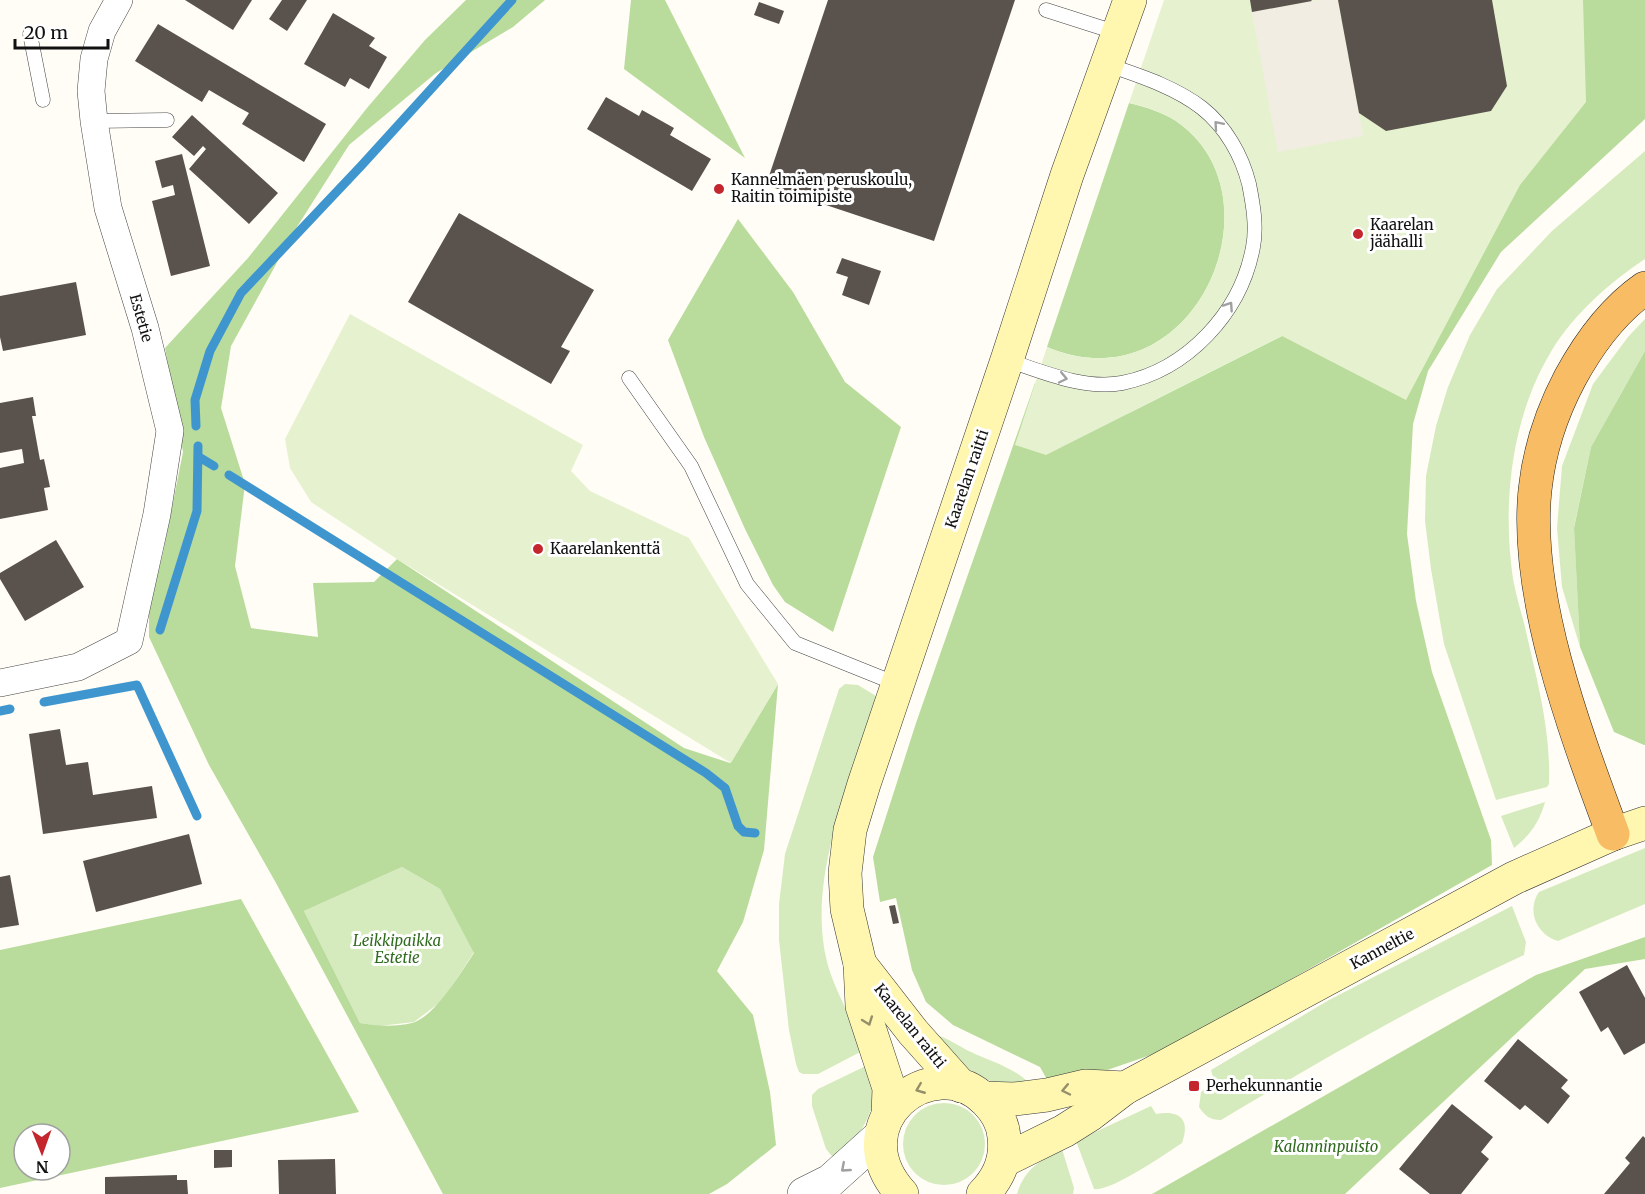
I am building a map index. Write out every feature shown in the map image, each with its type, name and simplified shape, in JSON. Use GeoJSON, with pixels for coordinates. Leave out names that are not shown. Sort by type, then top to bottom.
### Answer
{"type":"FeatureCollection","features":[{"type":"Feature","properties":{"kind":"highway"},"geometry":{"type":"LineString","coordinates":[[1613,834],[1587,766],[1560,676],[1543,606],[1536,568],[1533,530],[1535,490],[1542,452],[1553,417],[1565,387],[1581,357],[1602,328],[1630,298],[1645,288]]}},
{"type":"Feature","properties":{"kind":"main road","name":"Kaarelan raitti"},"geometry":{"type":"LineString","coordinates":[[903,1194],[892,1182],[884,1168],[880,1152],[889,1088],[862,1006],[860,964],[847,909],[845,873],[850,830],[1067,175],[1130,0]]}},
{"type":"Feature","properties":{"kind":"main road","name":"Kanneltie"},"geometry":{"type":"LineString","coordinates":[[992,1184],[1125,1088],[1514,878],[1613,834],[1645,823]]}},
{"type":"Feature","properties":{"kind":"main road","name":"Kaarelan raitti"},"geometry":{"type":"LineString","coordinates":[[860,964],[913,1032],[972,1092],[993,1108],[1002,1127],[1005,1147],[992,1184]]}},
{"type":"Feature","properties":{"kind":"main road"},"geometry":{"type":"LineString","coordinates":[[884,1125],[896,1104],[920,1088],[933,1084],[947,1083],[972,1092],[1014,1099],[1047,1095],[1084,1086],[1125,1088]]}},
{"type":"Feature","properties":{"kind":"street","name":"Estetie"},"geometry":{"type":"LineString","coordinates":[[0,683],[78,667],[129,641],[158,514],[170,431],[145,328],[108,208],[91,91],[94,59],[102,32],[119,0]]}},
{"type":"Feature","properties":{"kind":"street"},"geometry":{"type":"LineString","coordinates":[[804,1194],[830,1181],[884,1125]]}},
{"type":"Feature","properties":{"kind":"lane"},"geometry":{"type":"LineString","coordinates":[[1046,10],[1119,33]]}},
{"type":"Feature","properties":{"kind":"lane"},"geometry":{"type":"LineString","coordinates":[[30,34],[43,100]]}},
{"type":"Feature","properties":{"kind":"lane"},"geometry":{"type":"LineString","coordinates":[[1007,360],[1048,375],[1086,383],[1119,383],[1142,378],[1172,364],[1204,338],[1236,297],[1248,270],[1254,245],[1252,202],[1246,175],[1234,145],[1222,128],[1203,109],[1184,96],[1158,83],[1108,65]]}},
{"type":"Feature","properties":{"kind":"lane"},"geometry":{"type":"LineString","coordinates":[[94,121],[166,120]]}},
{"type":"Feature","properties":{"kind":"lane"},"geometry":{"type":"LineString","coordinates":[[629,378],[691,466],[747,584],[795,643],[897,684]]}},
{"type":"Feature","properties":{"kind":"green space"},"geometry":{"type":"Polygon","coordinates":[[[466,0],[545,0],[513,27],[436,73],[349,145],[295,230],[231,346],[221,408],[245,484],[235,566],[251,628],[318,637],[313,583],[374,582],[397,559],[684,748],[730,763],[778,684],[764,850],[743,922],[717,971],[753,1015],[770,1092],[776,1145],[727,1184],[709,1194],[443,1194],[276,883],[209,765],[149,637],[149,609],[163,553],[183,452],[165,348],[248,258],[367,108],[425,40],[466,0]],[[402,867],[304,911],[360,1023],[393,1026],[421,1019],[447,993],[474,953],[440,889],[402,867]]]}},
{"type":"Feature","properties":{"kind":"green space"},"geometry":{"type":"Polygon","coordinates":[[[631,0],[665,0],[745,158],[624,69],[631,0]]]}},
{"type":"Feature","properties":{"kind":"green space","name":"Kaarelan jäähalli"},"geometry":{"type":"Polygon","coordinates":[[[1164,0],[1583,0],[1586,102],[1520,185],[1406,400],[1282,336],[1046,455],[1015,445],[1047,347],[1099,358],[1145,348],[1181,323],[1208,285],[1222,242],[1223,197],[1208,155],[1176,121],[1154,110],[1129,103],[1164,0]]]}},
{"type":"Feature","properties":{"kind":"green space"},"geometry":{"type":"Polygon","coordinates":[[[1554,0],[1645,0],[1645,119],[1501,252],[1428,371],[1413,424],[1407,534],[1416,601],[1432,672],[1491,840],[1492,865],[1168,1049],[1090,1076],[1050,1085],[1040,1067],[953,1025],[926,1002],[912,970],[896,898],[880,902],[873,857],[916,723],[1035,383],[1127,414],[1282,336],[1554,0]]]}},
{"type":"Feature","properties":{"kind":"green space"},"geometry":{"type":"Polygon","coordinates":[[[1129,103],[1154,110],[1176,121],[1208,155],[1223,197],[1222,242],[1208,285],[1181,323],[1145,348],[1099,358],[1047,347],[1129,103]]]}},
{"type":"Feature","properties":{"kind":"green space"},"geometry":{"type":"Polygon","coordinates":[[[1645,151],[1645,259],[1593,300],[1561,337],[1538,376],[1519,432],[1510,491],[1510,550],[1513,579],[1538,683],[1545,723],[1549,784],[1547,787],[1496,800],[1444,644],[1431,569],[1425,521],[1426,476],[1436,426],[1448,387],[1470,335],[1497,289],[1552,231],[1645,151]]]}},
{"type":"Feature","properties":{"kind":"green space"},"geometry":{"type":"Polygon","coordinates":[[[738,219],[793,292],[845,382],[901,427],[833,632],[785,602],[773,585],[704,437],[668,340],[738,219]]]}},
{"type":"Feature","properties":{"kind":"green space","name":"Kaarelankenttä"},"geometry":{"type":"Polygon","coordinates":[[[350,314],[583,445],[571,471],[590,491],[689,538],[778,684],[731,763],[397,559],[311,502],[290,468],[285,439],[350,314]]]}},
{"type":"Feature","properties":{"kind":"green space"},"geometry":{"type":"Polygon","coordinates":[[[1645,319],[1645,351],[1591,447],[1574,527],[1580,647],[1562,587],[1557,528],[1562,466],[1593,384],[1628,337],[1645,319]]]}},
{"type":"Feature","properties":{"kind":"green space"},"geometry":{"type":"Polygon","coordinates":[[[1645,351],[1644,745],[1614,732],[1580,647],[1574,528],[1591,447],[1645,351]]]}},
{"type":"Feature","properties":{"kind":"green space"},"geometry":{"type":"Polygon","coordinates":[[[845,684],[858,685],[876,696],[877,701],[834,830],[822,897],[822,930],[830,973],[866,1049],[818,1074],[803,1074],[799,1072],[796,1064],[789,1030],[779,940],[779,904],[785,854],[839,689],[845,684]]]}},
{"type":"Feature","properties":{"kind":"green space"},"geometry":{"type":"Polygon","coordinates":[[[1545,802],[1533,828],[1514,848],[1501,816],[1545,802]]]}},
{"type":"Feature","properties":{"kind":"green space"},"geometry":{"type":"Polygon","coordinates":[[[1645,848],[1645,904],[1558,941],[1539,928],[1534,907],[1539,892],[1645,848]]]}},
{"type":"Feature","properties":{"kind":"green space","name":"Leikkipaikka Estetie"},"geometry":{"type":"Polygon","coordinates":[[[402,867],[440,889],[474,952],[443,1000],[414,1022],[379,1026],[360,1023],[304,911],[402,867]]]}},
{"type":"Feature","properties":{"kind":"green space"},"geometry":{"type":"Polygon","coordinates":[[[241,899],[359,1112],[72,1173],[72,1122],[12,1122],[12,1182],[28,1182],[0,1188],[0,950],[241,899]]]}},
{"type":"Feature","properties":{"kind":"green space"},"geometry":{"type":"Polygon","coordinates":[[[1512,906],[1526,942],[1524,955],[1408,1013],[1221,1120],[1208,1117],[1199,1107],[1201,1092],[1214,1081],[1211,1070],[1329,1000],[1512,906]]]}},
{"type":"Feature","properties":{"kind":"green space","name":"Kalanninpuisto"},"geometry":{"type":"Polygon","coordinates":[[[1645,937],[1645,959],[1585,969],[1345,1194],[1152,1194],[1536,975],[1645,937]]]}},
{"type":"Feature","properties":{"kind":"green space"},"geometry":{"type":"Polygon","coordinates":[[[933,1034],[1011,1070],[1032,1086],[1011,1088],[988,1080],[968,1069],[933,1034]]]}},
{"type":"Feature","properties":{"kind":"green space"},"geometry":{"type":"Polygon","coordinates":[[[872,1063],[875,1077],[873,1104],[862,1129],[836,1161],[826,1149],[812,1106],[812,1095],[818,1089],[872,1063]]]}},
{"type":"Feature","properties":{"kind":"green space"},"geometry":{"type":"Polygon","coordinates":[[[944,1103],[960,1106],[973,1115],[982,1128],[985,1144],[982,1160],[973,1173],[960,1182],[944,1185],[928,1182],[915,1173],[906,1160],[903,1144],[906,1128],[915,1115],[928,1106],[944,1103]]]}},
{"type":"Feature","properties":{"kind":"green space"},"geometry":{"type":"Polygon","coordinates":[[[1151,1106],[1156,1114],[1171,1113],[1181,1118],[1185,1128],[1182,1143],[1125,1179],[1113,1185],[1094,1189],[1076,1141],[1151,1106]]]}},
{"type":"Feature","properties":{"kind":"green space"},"geometry":{"type":"Polygon","coordinates":[[[1062,1149],[1074,1188],[1073,1194],[1017,1194],[1024,1178],[1034,1166],[1062,1149]]]}},
{"type":"Feature","properties":{"kind":"shaded area"},"geometry":{"type":"Polygon","coordinates":[[[1318,0],[1338,0],[1363,136],[1278,152],[1252,12],[1318,0]]]}},
{"type":"Feature","properties":{"kind":"building"},"geometry":{"type":"Polygon","coordinates":[[[185,0],[252,0],[233,30],[185,0]]]}},
{"type":"Feature","properties":{"kind":"building"},"geometry":{"type":"Polygon","coordinates":[[[282,0],[307,0],[287,31],[269,19],[282,0]]]}},
{"type":"Feature","properties":{"kind":"building"},"geometry":{"type":"Polygon","coordinates":[[[828,0],[1015,0],[934,241],[766,185],[828,0]]]}},
{"type":"Feature","properties":{"kind":"building"},"geometry":{"type":"Polygon","coordinates":[[[1250,0],[1311,0],[1312,1],[1252,12],[1250,0]]]}},
{"type":"Feature","properties":{"kind":"building"},"geometry":{"type":"Polygon","coordinates":[[[1338,0],[1492,0],[1507,86],[1491,111],[1386,131],[1359,113],[1338,0]]]}},
{"type":"Feature","properties":{"kind":"building"},"geometry":{"type":"Polygon","coordinates":[[[759,2],[784,11],[779,24],[754,15],[759,2]]]}},
{"type":"Feature","properties":{"kind":"building"},"geometry":{"type":"Polygon","coordinates":[[[333,13],[375,38],[369,46],[387,57],[369,89],[350,78],[345,87],[304,64],[333,13]]]}},
{"type":"Feature","properties":{"kind":"building"},"geometry":{"type":"Polygon","coordinates":[[[158,24],[326,124],[304,162],[242,124],[249,113],[209,90],[202,102],[135,61],[158,24]]]}},
{"type":"Feature","properties":{"kind":"building"},"geometry":{"type":"Polygon","coordinates":[[[606,97],[639,116],[642,110],[674,128],[670,135],[711,159],[692,191],[587,129],[606,97]]]}},
{"type":"Feature","properties":{"kind":"building"},"geometry":{"type":"Polygon","coordinates":[[[192,115],[278,193],[249,224],[189,169],[206,149],[203,146],[194,156],[172,137],[192,115]]]}},
{"type":"Feature","properties":{"kind":"building"},"geometry":{"type":"Polygon","coordinates":[[[182,154],[210,266],[171,276],[152,201],[175,195],[173,185],[162,188],[155,161],[182,154]]]}},
{"type":"Feature","properties":{"kind":"building"},"geometry":{"type":"Polygon","coordinates":[[[459,213],[594,290],[561,347],[570,351],[551,384],[408,302],[459,213]]]}},
{"type":"Feature","properties":{"kind":"building"},"geometry":{"type":"Polygon","coordinates":[[[842,258],[881,271],[869,305],[842,295],[848,277],[836,273],[842,258]]]}},
{"type":"Feature","properties":{"kind":"building"},"geometry":{"type":"Polygon","coordinates":[[[76,282],[86,335],[3,351],[0,337],[0,296],[76,282]]]}},
{"type":"Feature","properties":{"kind":"building"},"geometry":{"type":"Polygon","coordinates":[[[33,397],[36,416],[32,416],[40,460],[44,459],[50,487],[44,488],[48,510],[0,519],[0,468],[24,463],[22,449],[0,453],[0,403],[33,397]]]}},
{"type":"Feature","properties":{"kind":"building"},"geometry":{"type":"Polygon","coordinates":[[[56,540],[84,587],[25,621],[0,579],[0,573],[56,540]]]}},
{"type":"Feature","properties":{"kind":"building"},"geometry":{"type":"Polygon","coordinates":[[[60,729],[66,765],[88,762],[93,795],[152,786],[157,818],[43,834],[29,734],[60,729]]]}},
{"type":"Feature","properties":{"kind":"building"},"geometry":{"type":"Polygon","coordinates":[[[189,834],[202,884],[96,912],[83,861],[189,834]]]}},
{"type":"Feature","properties":{"kind":"building"},"geometry":{"type":"Polygon","coordinates":[[[10,875],[19,925],[0,928],[0,877],[10,875]]]}},
{"type":"Feature","properties":{"kind":"building"},"geometry":{"type":"Polygon","coordinates":[[[895,905],[899,923],[893,924],[889,906],[895,905]]]}},
{"type":"Feature","properties":{"kind":"building"},"geometry":{"type":"Polygon","coordinates":[[[1627,965],[1645,998],[1645,1043],[1624,1055],[1608,1027],[1601,1032],[1579,992],[1627,965]]]}},
{"type":"Feature","properties":{"kind":"building"},"geometry":{"type":"Polygon","coordinates":[[[1518,1039],[1568,1080],[1561,1088],[1570,1096],[1548,1124],[1525,1105],[1520,1110],[1484,1081],[1518,1039]]]}},
{"type":"Feature","properties":{"kind":"building"},"geometry":{"type":"Polygon","coordinates":[[[1452,1104],[1493,1137],[1481,1152],[1489,1159],[1461,1194],[1430,1194],[1399,1169],[1452,1104]]]}},
{"type":"Feature","properties":{"kind":"building"},"geometry":{"type":"Polygon","coordinates":[[[1643,1136],[1645,1138],[1645,1194],[1604,1194],[1630,1163],[1625,1158],[1643,1136]]]}},
{"type":"Feature","properties":{"kind":"building"},"geometry":{"type":"Polygon","coordinates":[[[214,1150],[232,1150],[232,1167],[214,1168],[214,1150]]]}},
{"type":"Feature","properties":{"kind":"building"},"geometry":{"type":"Polygon","coordinates":[[[335,1159],[336,1194],[279,1194],[278,1160],[335,1159]]]}},
{"type":"Feature","properties":{"kind":"building"},"geometry":{"type":"Polygon","coordinates":[[[177,1175],[177,1180],[187,1180],[188,1194],[105,1194],[105,1177],[177,1175]]]}},
{"type":"Feature","properties":{"kind":"waterway"},"geometry":{"type":"LineString","coordinates":[[196,426],[195,400],[210,351],[241,293],[361,166],[512,0]]}},
{"type":"Feature","properties":{"kind":"waterway"},"geometry":{"type":"LineString","coordinates":[[160,630],[197,511],[198,446]]}},
{"type":"Feature","properties":{"kind":"waterway"},"geometry":{"type":"LineString","coordinates":[[199,457],[214,466]]}},
{"type":"Feature","properties":{"kind":"waterway"},"geometry":{"type":"LineString","coordinates":[[229,475],[706,773],[725,788],[738,826],[744,832],[755,833]]}},
{"type":"Feature","properties":{"kind":"waterway"},"geometry":{"type":"LineString","coordinates":[[44,702],[137,685],[197,816]]}},
{"type":"Feature","properties":{"kind":"waterway"},"geometry":{"type":"LineString","coordinates":[[0,711],[10,709]]}},
{"type":"Feature","properties":{"kind":"place","name":"Kannelmäen peruskoulu, Raitin toimipiste"},"geometry":{"type":"Point","coordinates":[719,189]}},
{"type":"Feature","properties":{"kind":"place","name":"Kaarelan jäähalli"},"geometry":{"type":"Point","coordinates":[1358,234]}},
{"type":"Feature","properties":{"kind":"place","name":"Kaarelankenttä"},"geometry":{"type":"Point","coordinates":[538,549]}},
{"type":"Feature","properties":{"kind":"place","name":"Perhekunnantie"},"geometry":{"type":"Point","coordinates":[1194,1086]}}]}
